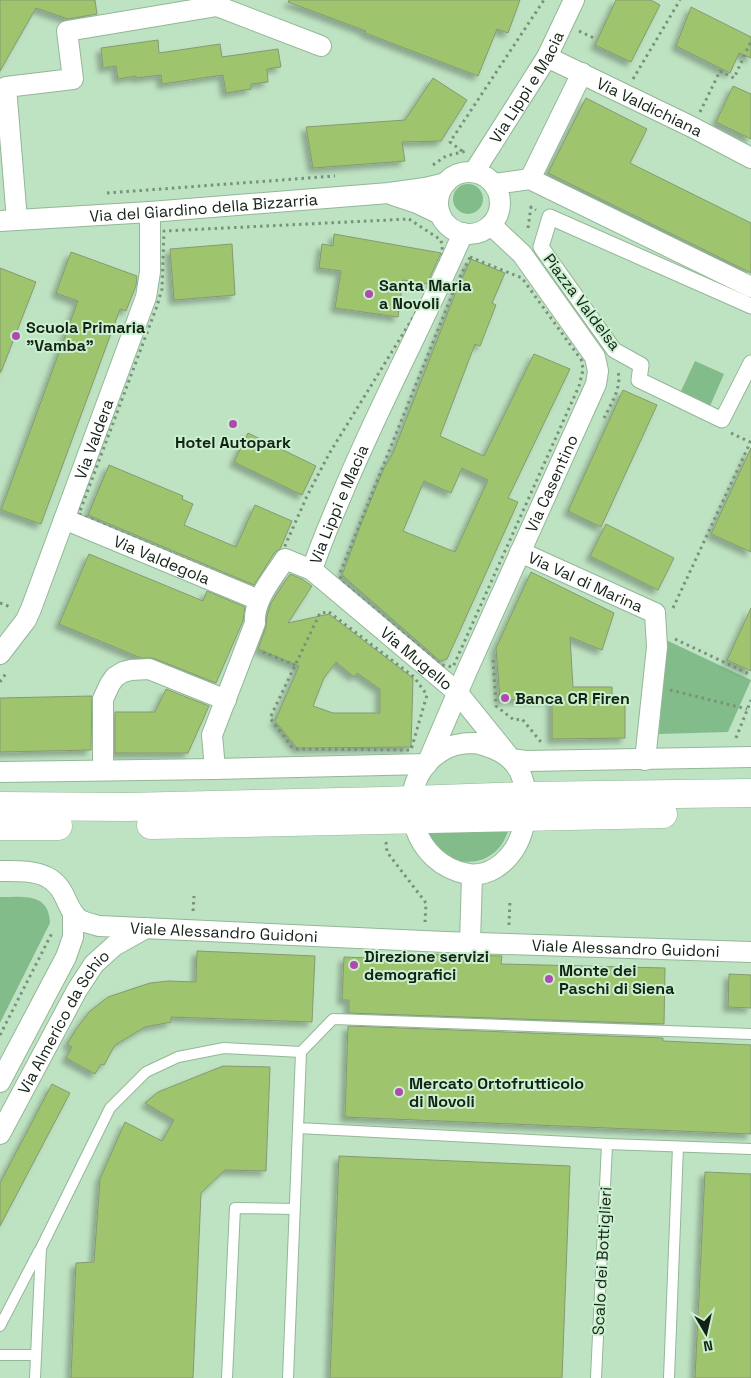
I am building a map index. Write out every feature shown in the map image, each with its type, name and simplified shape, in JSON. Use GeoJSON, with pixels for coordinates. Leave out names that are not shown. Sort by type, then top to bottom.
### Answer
{"type":"FeatureCollection","features":[{"type":"Feature","properties":{"kind":"main road"},"geometry":{"type":"LineString","coordinates":[[0,826],[223,825],[413,810],[526,806],[751,793]]}},
{"type":"Feature","properties":{"kind":"main road"},"geometry":{"type":"LineString","coordinates":[[0,806],[413,810]]}},
{"type":"Feature","properties":{"kind":"main road"},"geometry":{"type":"LineString","coordinates":[[526,806],[751,812]]}},
{"type":"Feature","properties":{"kind":"street","name":"Via Lippi e Macia"},"geometry":{"type":"LineString","coordinates":[[474,172],[548,57],[574,0]]}},
{"type":"Feature","properties":{"kind":"street"},"geometry":{"type":"LineString","coordinates":[[209,3],[321,46]]}},
{"type":"Feature","properties":{"kind":"street","name":"Via del Giardino della Bizzarria"},"geometry":{"type":"LineString","coordinates":[[209,3],[67,31],[73,79],[6,87],[9,220],[150,212],[389,193],[446,183]]}},
{"type":"Feature","properties":{"kind":"street","name":"Via Valdichiana"},"geometry":{"type":"LineString","coordinates":[[548,57],[751,158]]}},
{"type":"Feature","properties":{"kind":"street"},"geometry":{"type":"LineString","coordinates":[[530,179],[582,73]]}},
{"type":"Feature","properties":{"kind":"street"},"geometry":{"type":"LineString","coordinates":[[474,172],[485,176],[494,184],[500,198],[500,204],[496,219],[491,225],[478,233],[463,233],[448,226],[440,214],[439,195],[446,183],[457,174],[474,172]]}},
{"type":"Feature","properties":{"kind":"street"},"geometry":{"type":"LineString","coordinates":[[494,184],[530,179],[751,287]]}},
{"type":"Feature","properties":{"kind":"street","name":"Via del Giardino della Bizzarria"},"geometry":{"type":"LineString","coordinates":[[389,193],[440,214]]}},
{"type":"Feature","properties":{"kind":"street","name":"Via Valdera"},"geometry":{"type":"LineString","coordinates":[[5,660],[31,609],[146,297],[150,272],[150,212]]}},
{"type":"Feature","properties":{"kind":"street","name":"Piazza Valdelsa"},"geometry":{"type":"LineString","coordinates":[[751,306],[550,217],[541,247],[614,350],[641,366],[640,380],[722,420],[751,363]]}},
{"type":"Feature","properties":{"kind":"street","name":"Via Casentino"},"geometry":{"type":"LineString","coordinates":[[427,764],[455,697],[596,384],[598,364],[596,357],[522,254],[491,225]]}},
{"type":"Feature","properties":{"kind":"street","name":"Via Lippi e Macia"},"geometry":{"type":"LineString","coordinates":[[216,769],[212,735],[255,623],[254,614],[259,600],[285,558],[312,570],[355,462],[463,233]]}},
{"type":"Feature","properties":{"kind":"street","name":"Via Valdegola"},"geometry":{"type":"LineString","coordinates":[[64,519],[259,600]]}},
{"type":"Feature","properties":{"kind":"street","name":"Via Val di Marina"},"geometry":{"type":"LineString","coordinates":[[520,552],[655,613],[660,640],[645,760]]}},
{"type":"Feature","properties":{"kind":"street","name":"Via Mugello"},"geometry":{"type":"LineString","coordinates":[[312,570],[455,697],[511,759]]}},
{"type":"Feature","properties":{"kind":"street"},"geometry":{"type":"LineString","coordinates":[[103,770],[103,699],[115,677],[123,672],[149,669],[226,700]]}},
{"type":"Feature","properties":{"kind":"street"},"geometry":{"type":"LineString","coordinates":[[511,759],[522,779],[526,806],[520,839],[508,857],[491,870],[472,874],[452,870],[436,860],[420,840],[413,810],[415,782],[419,773],[427,764],[445,749],[461,744],[476,743],[489,746],[511,759],[526,761],[751,757]]}},
{"type":"Feature","properties":{"kind":"street"},"geometry":{"type":"LineString","coordinates":[[0,772],[427,764]]}},
{"type":"Feature","properties":{"kind":"street"},"geometry":{"type":"LineString","coordinates":[[0,871],[28,872],[47,877],[63,891],[73,914]]}},
{"type":"Feature","properties":{"kind":"street"},"geometry":{"type":"LineString","coordinates":[[470,943],[472,874]]}},
{"type":"Feature","properties":{"kind":"street","name":"Viale Alessandro Guidoni"},"geometry":{"type":"LineString","coordinates":[[73,914],[80,920],[99,926],[470,943],[751,952]]}},
{"type":"Feature","properties":{"kind":"street","name":"Via Almerico da Schio"},"geometry":{"type":"LineString","coordinates":[[0,1082],[68,952],[73,937],[73,914]]}},
{"type":"Feature","properties":{"kind":"street","name":"Via Almerico da Schio"},"geometry":{"type":"LineString","coordinates":[[0,1134],[77,990],[94,964],[114,946],[146,927]]}},
{"type":"Feature","properties":{"kind":"lane"},"geometry":{"type":"LineString","coordinates":[[288,1378],[302,1052],[333,1018],[751,1034]]}},
{"type":"Feature","properties":{"kind":"lane"},"geometry":{"type":"LineString","coordinates":[[0,1326],[110,1108],[146,1072],[178,1057],[224,1048],[302,1052]]}},
{"type":"Feature","properties":{"kind":"lane"},"geometry":{"type":"LineString","coordinates":[[298,1128],[751,1150]]}},
{"type":"Feature","properties":{"kind":"lane","name":"Scalo dei Bottiglieri"},"geometry":{"type":"LineString","coordinates":[[596,1378],[607,1144]]}},
{"type":"Feature","properties":{"kind":"lane"},"geometry":{"type":"LineString","coordinates":[[668,1378],[678,1146]]}},
{"type":"Feature","properties":{"kind":"lane"},"geometry":{"type":"LineString","coordinates":[[228,1378],[235,1208],[294,1209]]}},
{"type":"Feature","properties":{"kind":"lane"},"geometry":{"type":"LineString","coordinates":[[35,1378],[41,1248]]}},
{"type":"Feature","properties":{"kind":"lane"},"geometry":{"type":"LineString","coordinates":[[0,1355],[36,1355]]}},
{"type":"Feature","properties":{"kind":"path"},"geometry":{"type":"LineString","coordinates":[[462,151],[450,142],[544,0]]}},
{"type":"Feature","properties":{"kind":"path"},"geometry":{"type":"LineString","coordinates":[[624,94],[680,0]]}},
{"type":"Feature","properties":{"kind":"path"},"geometry":{"type":"LineString","coordinates":[[577,30],[594,38]]}},
{"type":"Feature","properties":{"kind":"path"},"geometry":{"type":"LineString","coordinates":[[692,127],[720,71],[734,78],[751,41]]}},
{"type":"Feature","properties":{"kind":"path"},"geometry":{"type":"LineString","coordinates":[[427,169],[446,156],[462,151],[469,152]]}},
{"type":"Feature","properties":{"kind":"path"},"geometry":{"type":"LineString","coordinates":[[99,194],[339,175]]}},
{"type":"Feature","properties":{"kind":"path"},"geometry":{"type":"LineString","coordinates":[[164,231],[408,219],[441,240],[443,254],[433,285],[329,454],[307,496],[279,562]]}},
{"type":"Feature","properties":{"kind":"path"},"geometry":{"type":"LineString","coordinates":[[470,257],[522,278],[582,361],[583,370],[579,386],[454,667],[441,665],[340,580],[340,573],[456,285],[470,257]]}},
{"type":"Feature","properties":{"kind":"path"},"geometry":{"type":"LineString","coordinates":[[751,441],[660,640],[751,675]]}},
{"type":"Feature","properties":{"kind":"path"},"geometry":{"type":"LineString","coordinates":[[0,602],[16,609]]}},
{"type":"Feature","properties":{"kind":"path"},"geometry":{"type":"LineString","coordinates":[[329,612],[352,629],[414,677],[426,695],[411,750],[297,749],[292,747],[270,718],[320,613],[329,612]]}},
{"type":"Feature","properties":{"kind":"path"},"geometry":{"type":"LineString","coordinates":[[493,657],[496,706],[514,720],[522,720],[540,742],[548,744]]}},
{"type":"Feature","properties":{"kind":"path"},"geometry":{"type":"LineString","coordinates":[[0,682],[5,660]]}},
{"type":"Feature","properties":{"kind":"path"},"geometry":{"type":"LineString","coordinates":[[653,686],[747,709]]}},
{"type":"Feature","properties":{"kind":"path"},"geometry":{"type":"LineString","coordinates":[[735,742],[751,700]]}},
{"type":"Feature","properties":{"kind":"path"},"geometry":{"type":"LineString","coordinates":[[386,838],[387,852],[426,903],[425,923]]}},
{"type":"Feature","properties":{"kind":"path"},"geometry":{"type":"LineString","coordinates":[[193,919],[194,896]]}},
{"type":"Feature","properties":{"kind":"path"},"geometry":{"type":"LineString","coordinates":[[509,928],[510,900]]}},
{"type":"Feature","properties":{"kind":"path"},"geometry":{"type":"LineString","coordinates":[[0,1035],[54,929]]}},
{"type":"Feature","properties":{"kind":"green space"},"geometry":{"type":"Polygon","coordinates":[[[468,184],[479,188],[483,199],[479,210],[468,214],[457,210],[453,199],[457,188],[468,184]]]}},
{"type":"Feature","properties":{"kind":"green space"},"geometry":{"type":"Polygon","coordinates":[[[695,361],[724,374],[710,406],[680,393],[695,361]]]}},
{"type":"Feature","properties":{"kind":"green space"},"geometry":{"type":"Polygon","coordinates":[[[666,640],[751,680],[728,732],[659,734],[666,640]]]}},
{"type":"Feature","properties":{"kind":"green space"},"geometry":{"type":"Polygon","coordinates":[[[510,827],[496,851],[487,858],[466,862],[456,860],[439,849],[432,840],[428,830],[510,827]]]}},
{"type":"Feature","properties":{"kind":"green space"},"geometry":{"type":"Polygon","coordinates":[[[0,897],[26,897],[40,901],[49,913],[50,923],[0,1023],[0,897]]]}},
{"type":"Feature","properties":{"kind":"building"},"geometry":{"type":"Polygon","coordinates":[[[0,0],[95,0],[97,14],[68,19],[36,8],[0,71],[0,0]]]}},
{"type":"Feature","properties":{"kind":"building"},"geometry":{"type":"Polygon","coordinates":[[[289,0],[520,0],[508,33],[497,29],[478,76],[365,33],[366,31],[288,2],[289,0]]]}},
{"type":"Feature","properties":{"kind":"building"},"geometry":{"type":"Polygon","coordinates":[[[616,0],[651,0],[660,5],[631,62],[595,45],[616,0]]]}},
{"type":"Feature","properties":{"kind":"building"},"geometry":{"type":"Polygon","coordinates":[[[691,7],[751,37],[751,58],[739,53],[730,73],[676,46],[691,7]]]}},
{"type":"Feature","properties":{"kind":"building"},"geometry":{"type":"Polygon","coordinates":[[[158,40],[159,53],[220,44],[222,57],[278,49],[281,67],[267,69],[268,82],[251,84],[251,89],[226,93],[223,75],[162,84],[161,75],[118,79],[116,66],[103,68],[101,48],[158,40]]]}},
{"type":"Feature","properties":{"kind":"building"},"geometry":{"type":"Polygon","coordinates":[[[433,78],[467,100],[441,141],[402,142],[405,161],[313,168],[306,127],[405,120],[433,78]]]}},
{"type":"Feature","properties":{"kind":"building"},"geometry":{"type":"Polygon","coordinates":[[[733,86],[751,94],[751,139],[716,122],[733,86]]]}},
{"type":"Feature","properties":{"kind":"building"},"geometry":{"type":"Polygon","coordinates":[[[586,98],[647,129],[630,163],[751,223],[751,273],[548,173],[586,98]]]}},
{"type":"Feature","properties":{"kind":"building"},"geometry":{"type":"Polygon","coordinates":[[[334,234],[441,253],[427,284],[403,280],[398,317],[335,308],[341,271],[319,268],[322,244],[333,246],[334,234]]]}},
{"type":"Feature","properties":{"kind":"building"},"geometry":{"type":"Polygon","coordinates":[[[232,244],[235,295],[174,300],[170,249],[232,244]]]}},
{"type":"Feature","properties":{"kind":"building"},"geometry":{"type":"Polygon","coordinates":[[[71,252],[137,276],[136,286],[126,311],[120,309],[41,524],[1,510],[78,301],[56,293],[71,252]]]}},
{"type":"Feature","properties":{"kind":"building"},"geometry":{"type":"Polygon","coordinates":[[[471,259],[505,273],[492,303],[496,305],[480,346],[475,344],[440,436],[484,456],[534,354],[570,369],[508,498],[518,502],[447,659],[440,661],[342,575],[384,468],[393,453],[457,289],[471,259]],[[462,468],[451,493],[424,481],[403,531],[455,552],[488,480],[462,468]]]}},
{"type":"Feature","properties":{"kind":"building"},"geometry":{"type":"Polygon","coordinates":[[[0,268],[36,282],[1,372],[0,372],[0,268]]]}},
{"type":"Feature","properties":{"kind":"building"},"geometry":{"type":"Polygon","coordinates":[[[623,390],[657,405],[601,527],[568,511],[623,390]]]}},
{"type":"Feature","properties":{"kind":"building"},"geometry":{"type":"Polygon","coordinates":[[[248,433],[316,466],[302,495],[234,462],[248,433]]]}},
{"type":"Feature","properties":{"kind":"building"},"geometry":{"type":"Polygon","coordinates":[[[751,448],[751,552],[711,534],[751,448]]]}},
{"type":"Feature","properties":{"kind":"building"},"geometry":{"type":"Polygon","coordinates":[[[109,465],[183,496],[182,499],[193,504],[184,525],[236,547],[255,505],[292,521],[280,549],[275,552],[254,585],[88,515],[109,465]]]}},
{"type":"Feature","properties":{"kind":"building"},"geometry":{"type":"Polygon","coordinates":[[[606,524],[674,558],[658,590],[590,556],[606,524]]]}},
{"type":"Feature","properties":{"kind":"building"},"geometry":{"type":"Polygon","coordinates":[[[89,554],[203,601],[207,591],[245,607],[243,621],[216,683],[153,658],[141,658],[59,624],[89,554]]]}},
{"type":"Feature","properties":{"kind":"building"},"geometry":{"type":"Polygon","coordinates":[[[531,572],[614,613],[602,650],[570,637],[573,687],[612,687],[612,700],[625,700],[625,738],[552,739],[552,699],[500,700],[496,648],[531,572]]]}},
{"type":"Feature","properties":{"kind":"building"},"geometry":{"type":"Polygon","coordinates":[[[290,574],[302,579],[312,586],[288,623],[329,614],[413,678],[411,747],[297,748],[275,721],[299,666],[258,649],[266,627],[271,603],[290,574]],[[336,662],[324,678],[313,706],[333,713],[380,713],[380,689],[357,673],[354,677],[336,662]]]}},
{"type":"Feature","properties":{"kind":"building"},"geometry":{"type":"Polygon","coordinates":[[[751,608],[751,671],[727,660],[751,608]]]}},
{"type":"Feature","properties":{"kind":"building"},"geometry":{"type":"Polygon","coordinates":[[[166,689],[209,706],[188,753],[115,753],[115,712],[155,712],[166,689]]]}},
{"type":"Feature","properties":{"kind":"building"},"geometry":{"type":"Polygon","coordinates":[[[92,696],[91,750],[0,752],[0,698],[92,696]]]}},
{"type":"Feature","properties":{"kind":"building"},"geometry":{"type":"Polygon","coordinates":[[[197,951],[315,956],[312,1022],[171,1017],[171,1022],[145,1027],[115,1045],[104,1065],[101,1064],[95,1074],[66,1058],[72,1047],[67,1044],[77,1028],[89,1012],[108,997],[150,983],[169,981],[196,982],[197,951]]]}},
{"type":"Feature","properties":{"kind":"building"},"geometry":{"type":"Polygon","coordinates":[[[426,954],[502,956],[501,964],[665,968],[664,1024],[349,1013],[349,1000],[342,1000],[344,957],[426,960],[426,954]]]}},
{"type":"Feature","properties":{"kind":"building"},"geometry":{"type":"Polygon","coordinates":[[[729,974],[751,975],[751,1008],[728,1007],[729,974]]]}},
{"type":"Feature","properties":{"kind":"building"},"geometry":{"type":"Polygon","coordinates":[[[348,1026],[663,1038],[663,1041],[751,1045],[751,1134],[345,1117],[348,1026]]]}},
{"type":"Feature","properties":{"kind":"building"},"geometry":{"type":"Polygon","coordinates":[[[223,1066],[270,1067],[266,1171],[225,1170],[201,1193],[193,1378],[71,1378],[76,1263],[94,1262],[100,1179],[125,1122],[162,1141],[174,1120],[145,1103],[158,1092],[223,1066]]]}},
{"type":"Feature","properties":{"kind":"building"},"geometry":{"type":"Polygon","coordinates":[[[52,1084],[70,1093],[0,1226],[0,1183],[52,1084]]]}},
{"type":"Feature","properties":{"kind":"building"},"geometry":{"type":"Polygon","coordinates":[[[339,1156],[570,1166],[562,1378],[330,1378],[339,1156]]]}},
{"type":"Feature","properties":{"kind":"building"},"geometry":{"type":"Polygon","coordinates":[[[705,1172],[751,1174],[751,1378],[695,1378],[705,1172]]]}},
{"type":"Feature","properties":{"kind":"place","name":"Santa Maria a Novoli"},"geometry":{"type":"Point","coordinates":[369,294]}},
{"type":"Feature","properties":{"kind":"place","name":"Scuola Primaria \"Vamba\""},"geometry":{"type":"Point","coordinates":[16,336]}},
{"type":"Feature","properties":{"kind":"place","name":"Hotel Autopark"},"geometry":{"type":"Point","coordinates":[233,424]}},
{"type":"Feature","properties":{"kind":"place","name":"Banca CR Firen"},"geometry":{"type":"Point","coordinates":[505,698]}},
{"type":"Feature","properties":{"kind":"place","name":"Direzione servizi demografici"},"geometry":{"type":"Point","coordinates":[354,965]}},
{"type":"Feature","properties":{"kind":"place","name":"Monte dei Paschi di Siena"},"geometry":{"type":"Point","coordinates":[549,979]}},
{"type":"Feature","properties":{"kind":"place","name":"Mercato Ortofrutticolo di Novoli"},"geometry":{"type":"Point","coordinates":[399,1092]}}]}
